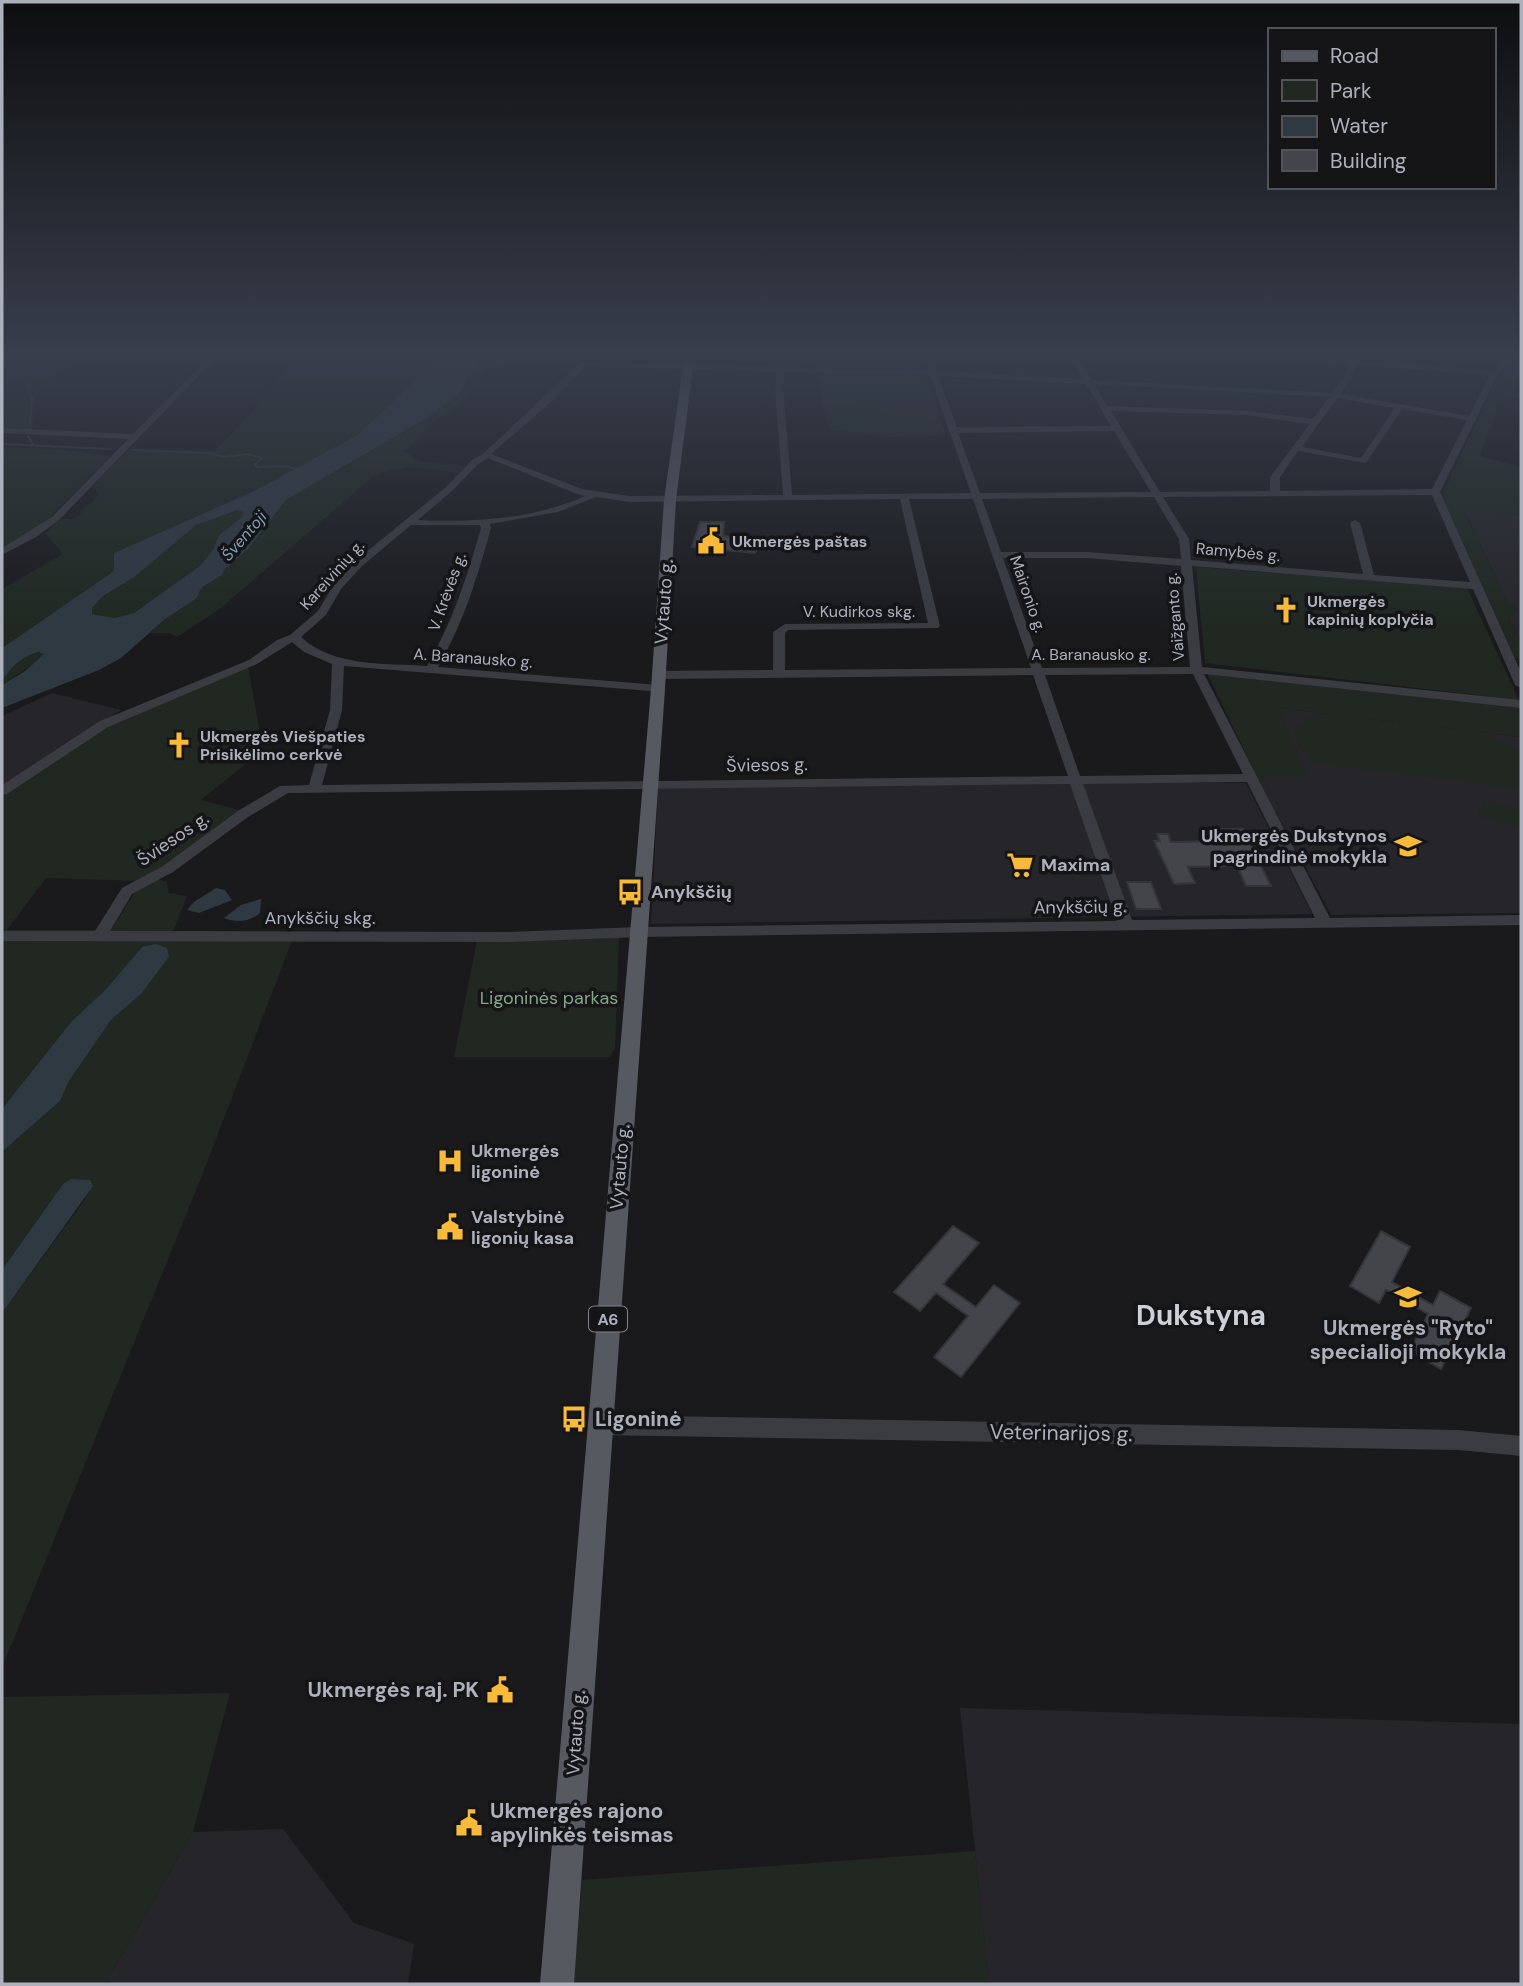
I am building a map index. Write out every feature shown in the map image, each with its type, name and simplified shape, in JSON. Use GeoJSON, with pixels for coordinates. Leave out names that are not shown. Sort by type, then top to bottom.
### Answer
{"type":"FeatureCollection","features":[{"type":"Feature","properties":{"kind":"main road","name":"Vytauto g."},"geometry":{"type":"LineString","coordinates":[[557,1984],[659,682],[670,500],[677,445]]}},
{"type":"Feature","properties":{"kind":"street"},"geometry":{"type":"LineString","coordinates":[[2,552],[55,519],[128,445]]}},
{"type":"Feature","properties":{"kind":"street","name":"Kareivinių g."},"geometry":{"type":"LineString","coordinates":[[2,791],[104,724],[253,662],[281,642],[294,637],[322,613],[358,564],[411,522],[496,445]]}},
{"type":"Feature","properties":{"kind":"street"},"geometry":{"type":"LineString","coordinates":[[784,445],[788,498]]}},
{"type":"Feature","properties":{"kind":"street","name":"Maironio g."},"geometry":{"type":"LineString","coordinates":[[959,445],[1126,925]]}},
{"type":"Feature","properties":{"kind":"street","name":"Vaižganto g."},"geometry":{"type":"LineString","coordinates":[[1128,445],[1184,539],[1196,670],[1325,922]]}},
{"type":"Feature","properties":{"kind":"street"},"geometry":{"type":"LineString","coordinates":[[1275,494],[1275,477],[1297,445]]}},
{"type":"Feature","properties":{"kind":"street"},"geometry":{"type":"LineString","coordinates":[[1295,448],[1363,461],[1374,445]]}},
{"type":"Feature","properties":{"kind":"street"},"geometry":{"type":"LineString","coordinates":[[1435,492],[1460,445]]}},
{"type":"Feature","properties":{"kind":"street"},"geometry":{"type":"LineString","coordinates":[[486,456],[592,495],[670,500],[1435,492]]}},
{"type":"Feature","properties":{"kind":"street"},"geometry":{"type":"LineString","coordinates":[[1435,492],[1521,685]]}},
{"type":"Feature","properties":{"kind":"street"},"geometry":{"type":"LineString","coordinates":[[411,522],[445,525],[484,521],[557,509],[592,495]]}},
{"type":"Feature","properties":{"kind":"street","name":"V. Kudirkos skg."},"geometry":{"type":"LineString","coordinates":[[779,673],[779,632],[785,627],[934,626],[904,497]]}},
{"type":"Feature","properties":{"kind":"street","name":"V. Krėvės g."},"geometry":{"type":"LineString","coordinates":[[430,671],[454,628],[469,588],[486,528],[484,521]]}},
{"type":"Feature","properties":{"kind":"street"},"geometry":{"type":"LineString","coordinates":[[1355,523],[1370,579]]}},
{"type":"Feature","properties":{"kind":"street","name":"Ramybės g."},"geometry":{"type":"LineString","coordinates":[[998,555],[1087,555],[1475,586]]}},
{"type":"Feature","properties":{"kind":"street","name":"A. Baranausko g."},"geometry":{"type":"LineString","coordinates":[[294,637],[308,650],[337,662],[551,679],[659,682],[779,673],[1196,670],[1521,704]]}},
{"type":"Feature","properties":{"kind":"street"},"geometry":{"type":"LineString","coordinates":[[315,787],[336,710],[339,668],[337,662]]}},
{"type":"Feature","properties":{"kind":"street","name":"Šviesos g."},"geometry":{"type":"LineString","coordinates":[[99,937],[127,891],[168,869],[243,814],[318,771]]}},
{"type":"Feature","properties":{"kind":"street","name":"Šviesos g."},"geometry":{"type":"LineString","coordinates":[[285,789],[1250,778]]}},
{"type":"Feature","properties":{"kind":"street","name":"Anykščių g."},"geometry":{"type":"LineString","coordinates":[[639,932],[1521,920]]}},
{"type":"Feature","properties":{"kind":"street","name":"Anykščių skg."},"geometry":{"type":"LineString","coordinates":[[2,936],[509,937],[639,932]]}},
{"type":"Feature","properties":{"kind":"street","name":"Veterinarijos g."},"geometry":{"type":"LineString","coordinates":[[600,1425],[1459,1440],[1521,1446]]}},
{"type":"Feature","properties":{"kind":"shaded area"},"geometry":{"type":"Polygon","coordinates":[[[1464,510],[1521,515],[1521,642],[1508,618],[1518,610],[1508,603],[1464,510]]]}},
{"type":"Feature","properties":{"kind":"shaded area"},"geometry":{"type":"Polygon","coordinates":[[[52,693],[121,710],[2,786],[2,716],[52,693]]]}},
{"type":"Feature","properties":{"kind":"shaded area","name":"Ukmergės Dukstynos pagrindinė mokykla"},"geometry":{"type":"Polygon","coordinates":[[[1279,708],[1521,737],[1521,913],[1331,915],[1257,777],[1307,777],[1279,708]]]}},
{"type":"Feature","properties":{"kind":"shaded area"},"geometry":{"type":"Polygon","coordinates":[[[1246,783],[1312,914],[651,924],[658,788],[1246,783]]]}},
{"type":"Feature","properties":{"kind":"shaded area"},"geometry":{"type":"Polygon","coordinates":[[[960,1708],[1521,1724],[1521,1984],[989,1984],[960,1708]]]}},
{"type":"Feature","properties":{"kind":"shaded area"},"geometry":{"type":"Polygon","coordinates":[[[283,1829],[354,1923],[414,1944],[408,1984],[105,1984],[193,1832],[283,1829]]]}},
{"type":"Feature","properties":{"kind":"green space"},"geometry":{"type":"Polygon","coordinates":[[[220,445],[339,445],[254,491],[114,553],[114,571],[2,648],[2,589],[63,554],[45,533],[61,519],[80,515],[82,508],[92,503],[99,494],[93,486],[129,449],[214,451],[220,445]]]}},
{"type":"Feature","properties":{"kind":"green space"},"geometry":{"type":"Polygon","coordinates":[[[383,445],[412,445],[404,451],[419,461],[466,466],[459,473],[408,467],[376,474],[221,608],[177,637],[169,633],[150,633],[197,598],[201,588],[222,575],[225,569],[248,549],[286,500],[383,445]]]}},
{"type":"Feature","properties":{"kind":"green space"},"geometry":{"type":"Polygon","coordinates":[[[1466,445],[1484,445],[1480,456],[1521,467],[1521,515],[1464,511],[1508,603],[1518,610],[1508,618],[1521,642],[1521,659],[1515,658],[1443,498],[1466,445]]]}},
{"type":"Feature","properties":{"kind":"green space"},"geometry":{"type":"Polygon","coordinates":[[[2,447],[110,456],[41,526],[2,550],[2,447]]]}},
{"type":"Feature","properties":{"kind":"green space"},"geometry":{"type":"Polygon","coordinates":[[[238,510],[243,512],[242,517],[219,535],[214,548],[201,565],[134,613],[114,618],[92,614],[92,608],[103,596],[133,578],[196,525],[238,510]]]}},
{"type":"Feature","properties":{"kind":"green space"},"geometry":{"type":"Polygon","coordinates":[[[1196,567],[1467,588],[1519,700],[1205,663],[1196,567]]]}},
{"type":"Feature","properties":{"kind":"green space"},"geometry":{"type":"Polygon","coordinates":[[[38,652],[44,654],[40,659],[2,685],[7,673],[16,664],[38,652]]]}},
{"type":"Feature","properties":{"kind":"green space"},"geometry":{"type":"Polygon","coordinates":[[[248,666],[263,750],[201,800],[243,811],[142,881],[46,878],[7,930],[111,930],[137,889],[157,879],[167,882],[169,893],[187,896],[173,932],[295,933],[201,1178],[2,1668],[2,1313],[86,1198],[63,1184],[2,1270],[2,1152],[60,1101],[69,1081],[111,1020],[141,994],[169,957],[142,947],[107,988],[71,1022],[2,1109],[2,796],[108,725],[248,666]]]}},
{"type":"Feature","properties":{"kind":"green space"},"geometry":{"type":"Polygon","coordinates":[[[1207,673],[1516,705],[1521,708],[1521,737],[1279,708],[1308,777],[1257,777],[1207,673]]]}},
{"type":"Feature","properties":{"kind":"green space"},"geometry":{"type":"Polygon","coordinates":[[[1326,714],[1479,733],[1496,739],[1509,745],[1521,758],[1521,776],[1512,783],[1521,784],[1521,789],[1311,763],[1310,759],[1316,759],[1298,745],[1295,731],[1304,720],[1326,714]]]}},
{"type":"Feature","properties":{"kind":"green space"},"geometry":{"type":"Polygon","coordinates":[[[1484,799],[1521,811],[1521,829],[1478,815],[1484,799]]]}},
{"type":"Feature","properties":{"kind":"green space","name":"Ligoninės parkas"},"geometry":{"type":"Polygon","coordinates":[[[619,937],[615,1049],[609,1057],[454,1057],[477,940],[619,937]]]}},
{"type":"Feature","properties":{"kind":"green space"},"geometry":{"type":"Polygon","coordinates":[[[230,1693],[193,1832],[105,1984],[2,1984],[2,1697],[230,1693]]]}},
{"type":"Feature","properties":{"kind":"green space"},"geometry":{"type":"Polygon","coordinates":[[[975,1851],[989,1984],[573,1984],[582,1880],[975,1851]]]}},
{"type":"Feature","properties":{"kind":"water","name":"Šventoji"},"geometry":{"type":"Polygon","coordinates":[[[339,445],[381,445],[286,500],[248,549],[225,569],[222,575],[201,588],[197,598],[164,620],[121,658],[99,670],[2,708],[2,685],[25,671],[44,654],[38,652],[21,660],[2,682],[2,648],[114,571],[114,553],[254,491],[339,445]],[[238,510],[196,525],[133,578],[103,596],[92,608],[92,614],[114,618],[134,613],[201,565],[214,548],[219,535],[242,517],[243,512],[238,510]]]}},
{"type":"Feature","properties":{"kind":"water"},"geometry":{"type":"Polygon","coordinates":[[[216,888],[225,890],[232,900],[199,913],[187,910],[194,902],[216,888]]]}},
{"type":"Feature","properties":{"kind":"water"},"geometry":{"type":"Polygon","coordinates":[[[261,899],[260,913],[252,918],[233,921],[224,918],[241,905],[261,899]]]}},
{"type":"Feature","properties":{"kind":"water"},"geometry":{"type":"Polygon","coordinates":[[[156,944],[167,948],[169,957],[141,994],[111,1020],[69,1081],[60,1101],[2,1152],[2,1109],[71,1022],[107,988],[142,947],[156,944]]]}},
{"type":"Feature","properties":{"kind":"water"},"geometry":{"type":"Polygon","coordinates":[[[71,1179],[90,1180],[93,1186],[2,1313],[2,1270],[63,1184],[71,1179]]]}},
{"type":"Feature","properties":{"kind":"building"},"geometry":{"type":"Polygon","coordinates":[[[700,522],[724,522],[723,536],[762,540],[755,553],[692,547],[700,522]]]}},
{"type":"Feature","properties":{"kind":"building"},"geometry":{"type":"Polygon","coordinates":[[[1220,829],[1243,829],[1271,886],[1246,886],[1237,866],[1188,867],[1195,883],[1174,884],[1154,841],[1160,841],[1157,834],[1168,834],[1171,842],[1220,841],[1215,831],[1221,831],[1220,829]]]}},
{"type":"Feature","properties":{"kind":"building"},"geometry":{"type":"Polygon","coordinates":[[[1127,882],[1151,882],[1161,909],[1136,909],[1127,882]]]}},
{"type":"Feature","properties":{"kind":"building"},"geometry":{"type":"Polygon","coordinates":[[[953,1226],[979,1243],[943,1284],[976,1307],[994,1285],[1020,1303],[961,1377],[934,1357],[968,1316],[936,1293],[920,1311],[894,1292],[953,1226]]]}},
{"type":"Feature","properties":{"kind":"building","name":"Ukmergės \"Ryto\" specialioji mokykla"},"geometry":{"type":"Polygon","coordinates":[[[1381,1231],[1410,1247],[1392,1282],[1433,1305],[1440,1291],[1471,1308],[1441,1369],[1410,1351],[1428,1314],[1386,1290],[1379,1303],[1350,1286],[1381,1231]]]}},
{"type":"Feature","properties":{"kind":"waterway"},"geometry":{"type":"LineString","coordinates":[[17,445],[111,449]]}},
{"type":"Feature","properties":{"kind":"waterway"},"geometry":{"type":"LineString","coordinates":[[133,450],[208,453],[225,457],[247,454],[263,458],[255,464],[257,467],[285,466],[296,469]]}},
{"type":"Feature","properties":{"kind":"place","name":"Ukmergės paštas"},"geometry":{"type":"Point","coordinates":[711,541]}},
{"type":"Feature","properties":{"kind":"place","name":"Ukmergės kapinių koplyčia"},"geometry":{"type":"Point","coordinates":[1286,610]}},
{"type":"Feature","properties":{"kind":"place","name":"Ukmergės Viešpaties Prisikėlimo cerkvė"},"geometry":{"type":"Point","coordinates":[179,745]}},
{"type":"Feature","properties":{"kind":"place","name":"Ukmergės Dukstynos pagrindinė mokykla"},"geometry":{"type":"Point","coordinates":[1408,846]}},
{"type":"Feature","properties":{"kind":"place","name":"Maxima"},"geometry":{"type":"Point","coordinates":[1020,865]}},
{"type":"Feature","properties":{"kind":"place","name":"Anykščių"},"geometry":{"type":"Point","coordinates":[630,892]}},
{"type":"Feature","properties":{"kind":"place","name":"Ukmergės ligoninė"},"geometry":{"type":"Point","coordinates":[450,1161]}},
{"type":"Feature","properties":{"kind":"place","name":"Valstybinė ligonių kasa"},"geometry":{"type":"Point","coordinates":[450,1227]}},
{"type":"Feature","properties":{"kind":"place","name":"Ukmergės \"Ryto\" specialioji mokykla"},"geometry":{"type":"Point","coordinates":[1408,1297]}},
{"type":"Feature","properties":{"kind":"place","name":"Ligoninė"},"geometry":{"type":"Point","coordinates":[574,1419]}},
{"type":"Feature","properties":{"kind":"place","name":"Ukmergės raj. PK"},"geometry":{"type":"Point","coordinates":[500,1690]}},
{"type":"Feature","properties":{"kind":"place","name":"Ukmergės rajono apylinkės teismas"},"geometry":{"type":"Point","coordinates":[469,1823]}},
{"type":"Feature","properties":{"kind":"district","name":"Dukstyna"},"geometry":{"type":"Point","coordinates":[1201,1315]}}]}
